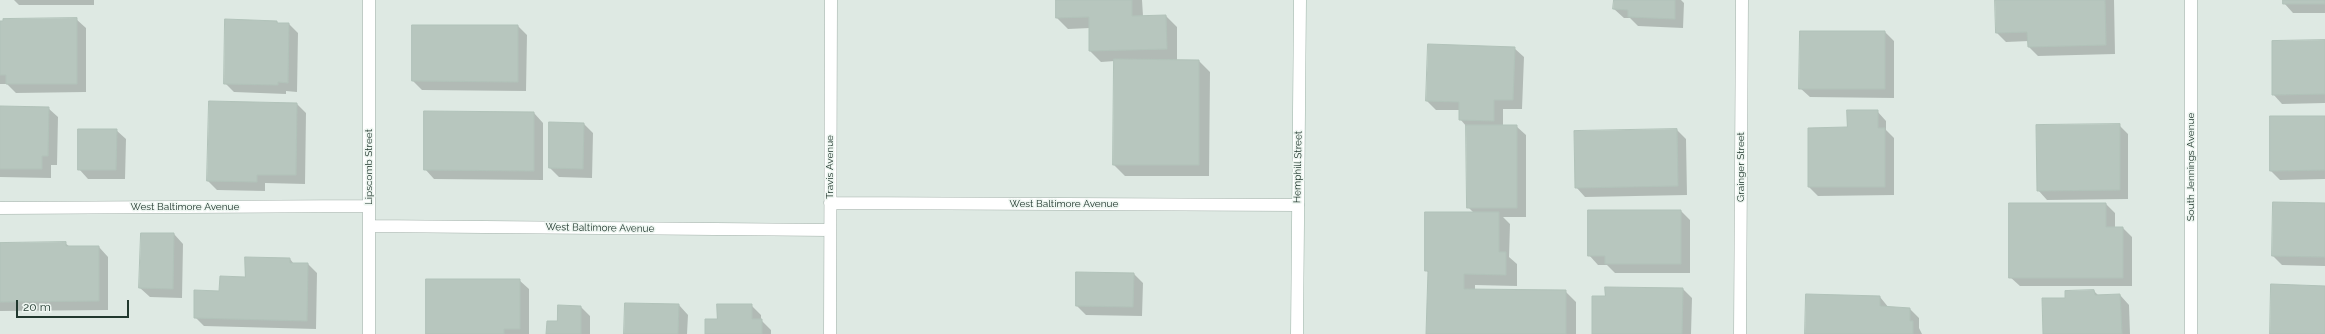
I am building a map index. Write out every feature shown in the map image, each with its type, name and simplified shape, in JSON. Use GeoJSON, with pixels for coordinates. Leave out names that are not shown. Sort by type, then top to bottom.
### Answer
{"type":"FeatureCollection","features":[{"type":"Feature","properties":{"kind":"street","name":"Lipscomb Street"},"geometry":{"type":"LineString","coordinates":[[369,0],[369,334]]}},
{"type":"Feature","properties":{"kind":"street","name":"Travis Avenue"},"geometry":{"type":"LineString","coordinates":[[830,334],[831,0]]}},
{"type":"Feature","properties":{"kind":"street","name":"Hemphill Street"},"geometry":{"type":"LineString","coordinates":[[1297,334],[1300,0]]}},
{"type":"Feature","properties":{"kind":"street","name":"Grainger Street"},"geometry":{"type":"LineString","coordinates":[[1740,334],[1742,0]]}},
{"type":"Feature","properties":{"kind":"street","name":"South Jennings Avenue"},"geometry":{"type":"LineString","coordinates":[[2190,0],[2191,334]]}},
{"type":"Feature","properties":{"kind":"street","name":"West Baltimore Avenue"},"geometry":{"type":"LineString","coordinates":[[830,203],[1298,205]]}},
{"type":"Feature","properties":{"kind":"street","name":"West Baltimore Avenue"},"geometry":{"type":"LineString","coordinates":[[0,208],[369,206]]}},
{"type":"Feature","properties":{"kind":"street","name":"West Baltimore Avenue"},"geometry":{"type":"LineString","coordinates":[[369,226],[830,230]]}},
{"type":"Feature","properties":{"kind":"building"},"geometry":{"type":"Polygon","coordinates":[[[1056,0],[1132,0],[1132,16],[1166,15],[1167,49],[1089,51],[1089,17],[1056,18],[1056,0]]]}},
{"type":"Feature","properties":{"kind":"building"},"geometry":{"type":"Polygon","coordinates":[[[1614,0],[1675,0],[1675,19],[1628,17],[1628,10],[1613,9],[1614,0]]]}},
{"type":"Feature","properties":{"kind":"building"},"geometry":{"type":"Polygon","coordinates":[[[1995,0],[2105,0],[2106,45],[2028,47],[2027,32],[1996,33],[1995,0]]]}},
{"type":"Feature","properties":{"kind":"building"},"geometry":{"type":"Polygon","coordinates":[[[2283,0],[2325,0],[2325,4],[2283,4],[2283,0]]]}},
{"type":"Feature","properties":{"kind":"building"},"geometry":{"type":"Polygon","coordinates":[[[77,18],[77,84],[6,84],[6,75],[0,75],[0,21],[3,21],[3,19],[77,18]]]}},
{"type":"Feature","properties":{"kind":"building"},"geometry":{"type":"Polygon","coordinates":[[[225,19],[277,21],[277,23],[289,23],[288,83],[278,82],[278,85],[224,84],[225,19]]]}},
{"type":"Feature","properties":{"kind":"building"},"geometry":{"type":"Polygon","coordinates":[[[412,25],[518,25],[518,82],[412,81],[412,25]]]}},
{"type":"Feature","properties":{"kind":"building"},"geometry":{"type":"Polygon","coordinates":[[[1800,31],[1885,31],[1885,89],[1799,89],[1800,31]]]}},
{"type":"Feature","properties":{"kind":"building"},"geometry":{"type":"Polygon","coordinates":[[[2325,40],[2325,94],[2272,95],[2272,41],[2325,40]]]}},
{"type":"Feature","properties":{"kind":"building"},"geometry":{"type":"Polygon","coordinates":[[[1428,44],[1515,47],[1513,100],[1494,100],[1494,121],[1459,120],[1459,102],[1426,101],[1428,44]]]}},
{"type":"Feature","properties":{"kind":"building"},"geometry":{"type":"Polygon","coordinates":[[[1114,59],[1199,60],[1199,165],[1113,165],[1114,59]]]}},
{"type":"Feature","properties":{"kind":"building"},"geometry":{"type":"Polygon","coordinates":[[[209,101],[297,103],[296,175],[257,175],[257,182],[207,181],[209,101]]]}},
{"type":"Feature","properties":{"kind":"building"},"geometry":{"type":"Polygon","coordinates":[[[0,106],[49,107],[48,156],[42,156],[42,169],[0,169],[0,106]]]}},
{"type":"Feature","properties":{"kind":"building"},"geometry":{"type":"Polygon","coordinates":[[[1847,110],[1878,110],[1878,128],[1885,128],[1885,187],[1808,187],[1808,128],[1847,127],[1847,110]]]}},
{"type":"Feature","properties":{"kind":"building"},"geometry":{"type":"Polygon","coordinates":[[[424,111],[534,112],[534,171],[424,170],[424,111]]]}},
{"type":"Feature","properties":{"kind":"building"},"geometry":{"type":"Polygon","coordinates":[[[2270,116],[2325,116],[2325,170],[2270,171],[2270,116]]]}},
{"type":"Feature","properties":{"kind":"building"},"geometry":{"type":"Polygon","coordinates":[[[549,122],[584,123],[583,169],[549,168],[549,122]]]}},
{"type":"Feature","properties":{"kind":"building"},"geometry":{"type":"Polygon","coordinates":[[[2120,124],[2120,190],[2037,191],[2036,125],[2120,124]]]}},
{"type":"Feature","properties":{"kind":"building"},"geometry":{"type":"Polygon","coordinates":[[[1466,125],[1517,125],[1517,208],[1467,208],[1466,125]]]}},
{"type":"Feature","properties":{"kind":"building"},"geometry":{"type":"Polygon","coordinates":[[[78,129],[117,129],[116,170],[78,170],[78,129]]]}},
{"type":"Feature","properties":{"kind":"building"},"geometry":{"type":"Polygon","coordinates":[[[1677,129],[1678,186],[1575,188],[1574,131],[1677,129]]]}},
{"type":"Feature","properties":{"kind":"building"},"geometry":{"type":"Polygon","coordinates":[[[2273,202],[2325,203],[2325,257],[2272,256],[2273,202]]]}},
{"type":"Feature","properties":{"kind":"building"},"geometry":{"type":"Polygon","coordinates":[[[2009,203],[2106,203],[2106,227],[2123,227],[2123,278],[2009,278],[2009,203]]]}},
{"type":"Feature","properties":{"kind":"building"},"geometry":{"type":"Polygon","coordinates":[[[1588,210],[1681,210],[1681,264],[1605,264],[1605,256],[1588,256],[1588,210]]]}},
{"type":"Feature","properties":{"kind":"building"},"geometry":{"type":"Polygon","coordinates":[[[1425,212],[1499,212],[1499,252],[1506,252],[1506,275],[1464,274],[1464,289],[1566,290],[1566,334],[1426,334],[1428,271],[1425,271],[1425,212]]]}},
{"type":"Feature","properties":{"kind":"building"},"geometry":{"type":"Polygon","coordinates":[[[141,233],[174,233],[173,289],[139,288],[141,233]]]}},
{"type":"Feature","properties":{"kind":"building"},"geometry":{"type":"Polygon","coordinates":[[[66,242],[66,246],[99,246],[99,301],[0,302],[0,243],[66,242]]]}},
{"type":"Feature","properties":{"kind":"building"},"geometry":{"type":"Polygon","coordinates":[[[245,257],[290,258],[290,263],[308,263],[307,321],[194,318],[194,290],[219,291],[220,276],[245,277],[245,257]]]}},
{"type":"Feature","properties":{"kind":"building"},"geometry":{"type":"Polygon","coordinates":[[[1076,272],[1134,273],[1133,307],[1076,306],[1076,272]]]}},
{"type":"Feature","properties":{"kind":"building"},"geometry":{"type":"Polygon","coordinates":[[[426,279],[520,279],[520,329],[504,329],[504,334],[426,334],[426,279]]]}},
{"type":"Feature","properties":{"kind":"building"},"geometry":{"type":"Polygon","coordinates":[[[2271,284],[2325,286],[2325,334],[2270,334],[2271,284]]]}},
{"type":"Feature","properties":{"kind":"building"},"geometry":{"type":"Polygon","coordinates":[[[1605,287],[1683,288],[1682,334],[1592,334],[1592,296],[1605,296],[1605,287]]]}},
{"type":"Feature","properties":{"kind":"building"},"geometry":{"type":"Polygon","coordinates":[[[2094,290],[2095,295],[2120,294],[2122,334],[2043,334],[2042,298],[2065,298],[2065,291],[2094,290]]]}},
{"type":"Feature","properties":{"kind":"building"},"geometry":{"type":"Polygon","coordinates":[[[1806,294],[1880,296],[1880,306],[1910,308],[1910,321],[1913,321],[1913,334],[1805,334],[1806,294]]]}},
{"type":"Feature","properties":{"kind":"building"},"geometry":{"type":"Polygon","coordinates":[[[625,303],[679,304],[678,334],[624,334],[625,303]]]}},
{"type":"Feature","properties":{"kind":"building"},"geometry":{"type":"Polygon","coordinates":[[[717,304],[752,304],[752,319],[762,319],[762,334],[705,334],[705,319],[717,319],[717,304]]]}},
{"type":"Feature","properties":{"kind":"building"},"geometry":{"type":"Polygon","coordinates":[[[558,305],[581,306],[581,334],[546,334],[547,321],[557,321],[558,305]]]}}]}
